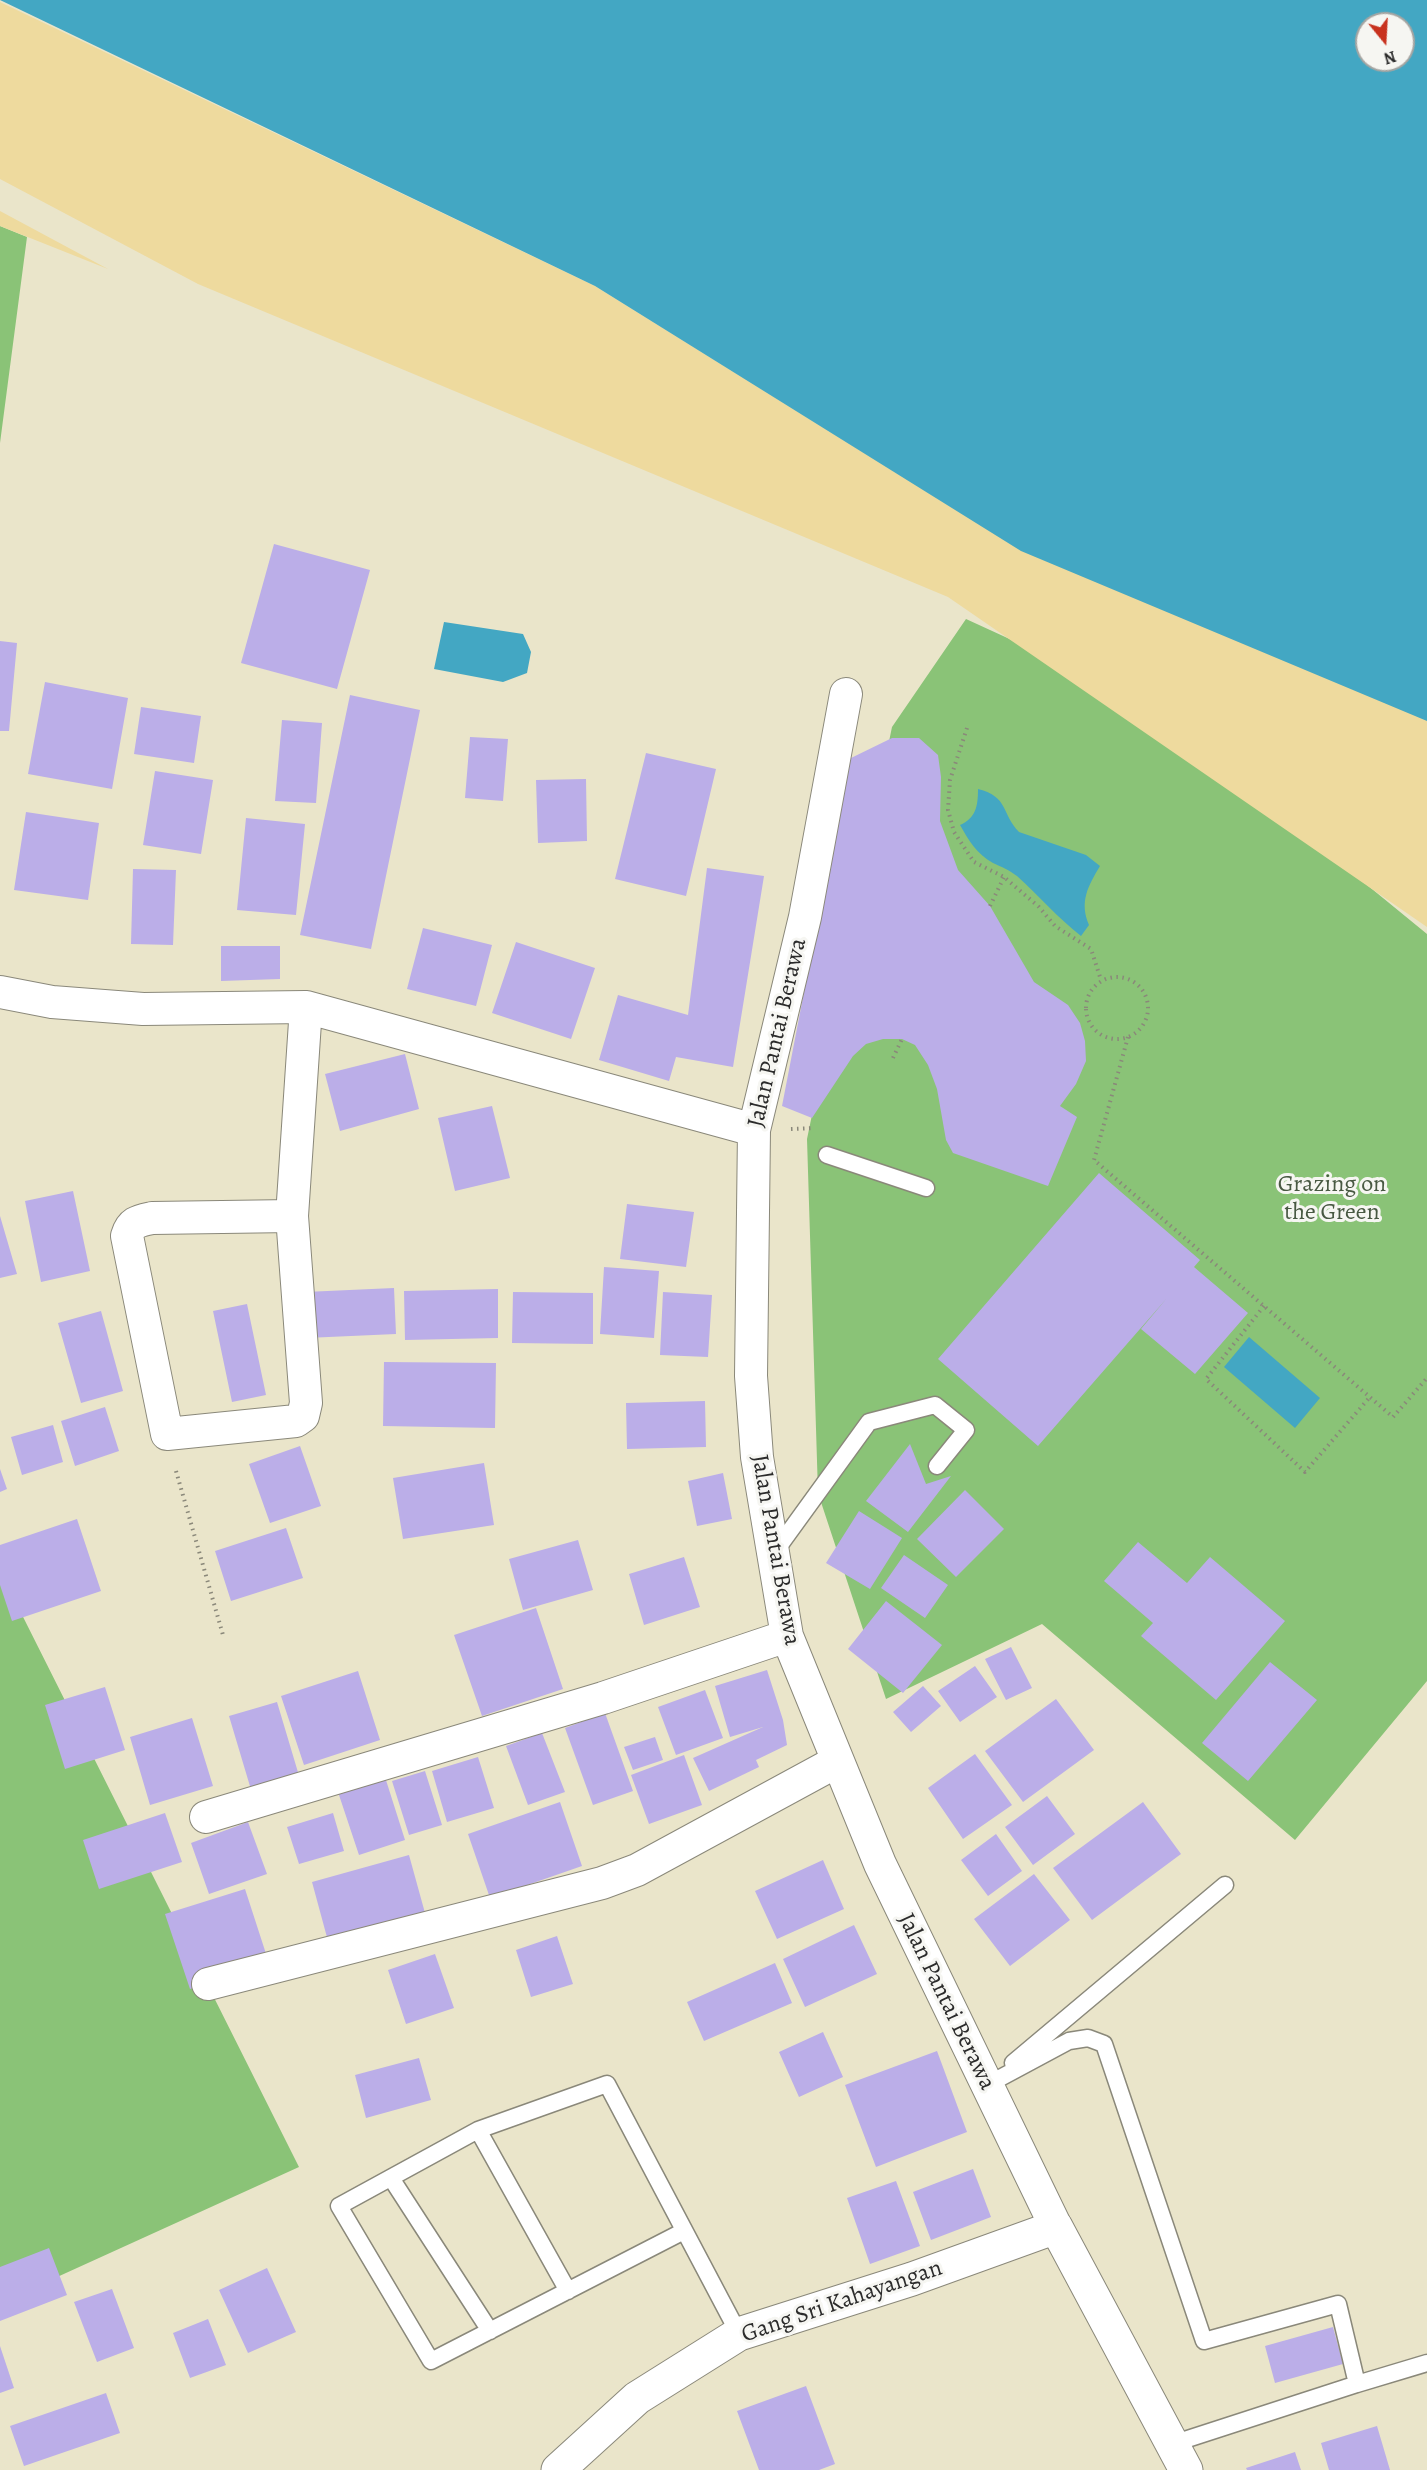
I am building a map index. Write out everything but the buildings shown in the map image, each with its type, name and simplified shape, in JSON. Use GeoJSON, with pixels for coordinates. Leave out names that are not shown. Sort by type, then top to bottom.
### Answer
{"type":"FeatureCollection","features":[{"type":"Feature","properties":{"kind":"street","name":"Jalan Pantai Berawa"},"geometry":{"type":"LineString","coordinates":[[846,694],[805,917],[754,1130],[751,1376],[757,1457],[787,1636],[879,1864],[1056,2227],[1179,2457]]}},
{"type":"Feature","properties":{"kind":"street"},"geometry":{"type":"LineString","coordinates":[[0,992],[52,1002],[143,1009],[306,1007],[754,1130]]}},
{"type":"Feature","properties":{"kind":"street"},"geometry":{"type":"LineString","coordinates":[[292,1216],[152,1218],[138,1221],[130,1226],[127,1236],[167,1434],[296,1421],[303,1416],[306,1403],[292,1216],[306,1007]]}},
{"type":"Feature","properties":{"kind":"street"},"geometry":{"type":"LineString","coordinates":[[206,1817],[603,1698],[787,1636]]}},
{"type":"Feature","properties":{"kind":"street"},"geometry":{"type":"LineString","coordinates":[[208,1984],[602,1883],[637,1870],[836,1762]]}},
{"type":"Feature","properties":{"kind":"street","name":"Gang Sri Kahayangan"},"geometry":{"type":"LineString","coordinates":[[558,2470],[637,2398],[739,2334],[912,2279],[1056,2227]]}},
{"type":"Feature","properties":{"kind":"lane"},"geometry":{"type":"LineString","coordinates":[[827,1155],[926,1188]]}},
{"type":"Feature","properties":{"kind":"lane"},"geometry":{"type":"LineString","coordinates":[[774,1553],[869,1422],[935,1405],[966,1430],[937,1466]]}},
{"type":"Feature","properties":{"kind":"lane"},"geometry":{"type":"LineString","coordinates":[[987,2085],[1225,1885]]}},
{"type":"Feature","properties":{"kind":"lane"},"geometry":{"type":"LineString","coordinates":[[987,2085],[1069,2041],[1088,2038],[1104,2044],[1204,2341],[1338,2304],[1357,2384]]}},
{"type":"Feature","properties":{"kind":"lane"},"geometry":{"type":"LineString","coordinates":[[684,2231],[431,2361],[339,2206],[478,2130],[607,2084],[739,2334]]}},
{"type":"Feature","properties":{"kind":"lane"},"geometry":{"type":"LineString","coordinates":[[478,2130],[568,2291]]}},
{"type":"Feature","properties":{"kind":"lane"},"geometry":{"type":"LineString","coordinates":[[392,2178],[490,2331]]}},
{"type":"Feature","properties":{"kind":"lane"},"geometry":{"type":"LineString","coordinates":[[1179,2457],[1357,2384],[1427,2363]]}},
{"type":"Feature","properties":{"kind":"path"},"geometry":{"type":"LineString","coordinates":[[968,728],[950,780],[950,822],[963,848],[974,862],[1004,877],[1039,907],[1055,926],[1091,949],[1101,980]]}},
{"type":"Feature","properties":{"kind":"path"},"geometry":{"type":"LineString","coordinates":[[990,906],[1004,877]]}},
{"type":"Feature","properties":{"kind":"path"},"geometry":{"type":"LineString","coordinates":[[1121,977],[1139,986],[1145,994],[1148,1004],[1144,1024],[1128,1037],[1107,1038],[1091,1026],[1086,1017],[1088,996],[1101,980],[1121,977]]}},
{"type":"Feature","properties":{"kind":"path"},"geometry":{"type":"LineString","coordinates":[[1128,1037],[1094,1160],[1393,1417],[1427,1378]]}},
{"type":"Feature","properties":{"kind":"path"},"geometry":{"type":"LineString","coordinates":[[893,1058],[902,1039]]}},
{"type":"Feature","properties":{"kind":"path"},"geometry":{"type":"LineString","coordinates":[[1264,1306],[1206,1379],[1305,1472],[1370,1396]]}},
{"type":"Feature","properties":{"kind":"path"},"geometry":{"type":"LineString","coordinates":[[167,1434],[183,1504],[223,1635]]}},
{"type":"Feature","properties":{"kind":"green space"},"geometry":{"type":"Polygon","coordinates":[[[0,226],[27,237],[0,443],[0,226]]]}},
{"type":"Feature","properties":{"kind":"green space","name":"Grazing on the Green"},"geometry":{"type":"Polygon","coordinates":[[[966,619],[1086,674],[1185,736],[1427,934],[1427,1681],[1295,1840],[1042,1624],[886,1699],[818,1493],[807,1139],[892,727],[966,619]]]}},
{"type":"Feature","properties":{"kind":"green space"},"geometry":{"type":"Polygon","coordinates":[[[0,1571],[299,2167],[0,2303],[0,1571]]]}},
{"type":"Feature","properties":{"kind":"sand"},"geometry":{"type":"Polygon","coordinates":[[[0,2],[595,286],[1014,546],[1427,720],[1427,927],[948,597],[198,284],[0,179],[0,2]]]}},
{"type":"Feature","properties":{"kind":"sand"},"geometry":{"type":"Polygon","coordinates":[[[0,211],[108,269],[0,226],[0,211]]]}},
{"type":"Feature","properties":{"kind":"water"},"geometry":{"type":"Polygon","coordinates":[[[0,0],[1427,0],[1427,721],[1021,551],[595,286],[0,0]]]}},
{"type":"Feature","properties":{"kind":"water"},"geometry":{"type":"Polygon","coordinates":[[[444,622],[523,634],[531,652],[527,673],[503,682],[434,669],[444,622]]]}},
{"type":"Feature","properties":{"kind":"water"},"geometry":{"type":"Polygon","coordinates":[[[978,789],[988,792],[1000,801],[1019,832],[1086,855],[1100,866],[1086,894],[1085,909],[1089,925],[1081,936],[1017,876],[987,859],[970,842],[960,825],[970,819],[975,811],[978,789]]]}},
{"type":"Feature","properties":{"kind":"water"},"geometry":{"type":"Polygon","coordinates":[[[1249,1337],[1320,1398],[1295,1428],[1224,1367],[1249,1337]]]}}]}
